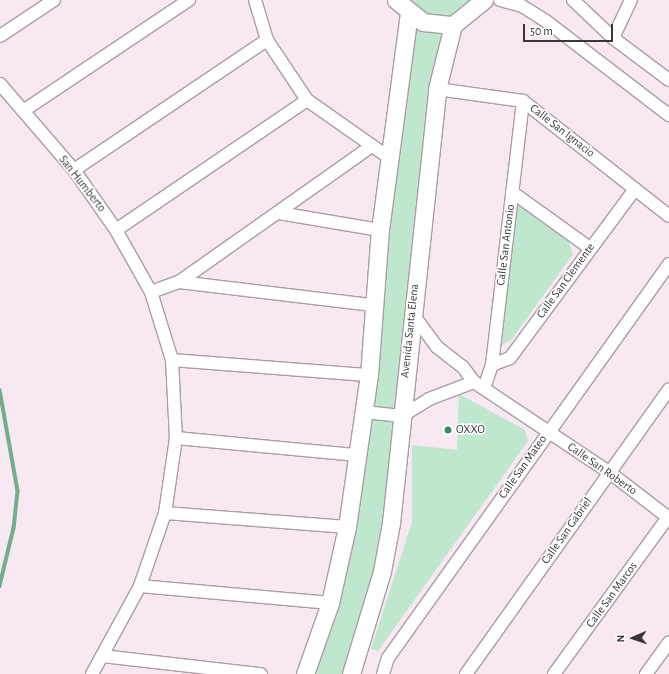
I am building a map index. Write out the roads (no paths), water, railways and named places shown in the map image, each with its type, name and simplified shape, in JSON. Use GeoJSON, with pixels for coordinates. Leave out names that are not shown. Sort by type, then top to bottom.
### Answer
{"type":"FeatureCollection","features":[{"type":"Feature","properties":{"kind":"street"},"geometry":{"type":"LineString","coordinates":[[0,36],[54,0]]}},
{"type":"Feature","properties":{"kind":"street"},"geometry":{"type":"LineString","coordinates":[[23,111],[189,0]]}},
{"type":"Feature","properties":{"kind":"street"},"geometry":{"type":"LineString","coordinates":[[396,0],[409,14],[436,26],[453,25],[484,0]]}},
{"type":"Feature","properties":{"kind":"street"},"geometry":{"type":"LineString","coordinates":[[500,0],[522,6],[546,21],[669,115]]}},
{"type":"Feature","properties":{"kind":"street"},"geometry":{"type":"LineString","coordinates":[[573,0],[613,38],[669,80]]}},
{"type":"Feature","properties":{"kind":"street"},"geometry":{"type":"LineString","coordinates":[[613,38],[631,0]]}},
{"type":"Feature","properties":{"kind":"street"},"geometry":{"type":"LineString","coordinates":[[255,1],[267,40],[307,100],[388,157]]}},
{"type":"Feature","properties":{"kind":"street"},"geometry":{"type":"LineString","coordinates":[[305,674],[330,603],[347,527],[369,375],[373,305],[388,157],[409,14]]}},
{"type":"Feature","properties":{"kind":"street","name":"Avenida Santa Elena"},"geometry":{"type":"LineString","coordinates":[[351,674],[382,571],[391,523],[412,313],[437,89],[453,25]]}},
{"type":"Feature","properties":{"kind":"street"},"geometry":{"type":"LineString","coordinates":[[74,170],[267,40]]}},
{"type":"Feature","properties":{"kind":"street","name":"San Humberto"},"geometry":{"type":"LineString","coordinates":[[0,84],[74,170],[116,230],[151,292],[172,360],[176,438],[165,513],[140,586],[92,674]]}},
{"type":"Feature","properties":{"kind":"street","name":"Calle San Ignacio"},"geometry":{"type":"LineString","coordinates":[[437,89],[523,101],[669,216]]}},
{"type":"Feature","properties":{"kind":"street"},"geometry":{"type":"LineString","coordinates":[[116,230],[307,100]]}},
{"type":"Feature","properties":{"kind":"street","name":"Calle San Antonio"},"geometry":{"type":"LineString","coordinates":[[479,385],[492,365],[523,101]]}},
{"type":"Feature","properties":{"kind":"street"},"geometry":{"type":"LineString","coordinates":[[151,292],[179,282],[372,146]]}},
{"type":"Feature","properties":{"kind":"street","name":"Calle San Clemente"},"geometry":{"type":"LineString","coordinates":[[492,365],[510,358],[590,248],[636,189]]}},
{"type":"Feature","properties":{"kind":"street"},"geometry":{"type":"LineString","coordinates":[[512,192],[590,248]]}},
{"type":"Feature","properties":{"kind":"street"},"geometry":{"type":"LineString","coordinates":[[279,213],[380,230]]}},
{"type":"Feature","properties":{"kind":"street","name":"Calle San Mateo"},"geometry":{"type":"LineString","coordinates":[[383,674],[388,658],[669,264]]}},
{"type":"Feature","properties":{"kind":"street"},"geometry":{"type":"LineString","coordinates":[[179,282],[373,305]]}},
{"type":"Feature","properties":{"kind":"street","name":"Calle San Roberto"},"geometry":{"type":"LineString","coordinates":[[412,313],[437,347],[463,367],[479,385],[609,472],[669,517]]}},
{"type":"Feature","properties":{"kind":"street"},"geometry":{"type":"LineString","coordinates":[[172,360],[369,375]]}},
{"type":"Feature","properties":{"kind":"street"},"geometry":{"type":"LineString","coordinates":[[364,412],[402,416],[429,399],[479,385]]}},
{"type":"Feature","properties":{"kind":"street","name":"Calle San Gabriel"},"geometry":{"type":"LineString","coordinates":[[466,674],[669,389]]}},
{"type":"Feature","properties":{"kind":"street"},"geometry":{"type":"LineString","coordinates":[[176,438],[357,455]]}},
{"type":"Feature","properties":{"kind":"street"},"geometry":{"type":"LineString","coordinates":[[165,513],[347,527]]}},
{"type":"Feature","properties":{"kind":"street","name":"Calle San Marcos"},"geometry":{"type":"LineString","coordinates":[[554,674],[669,517]]}},
{"type":"Feature","properties":{"kind":"street"},"geometry":{"type":"LineString","coordinates":[[140,586],[330,603]]}},
{"type":"Feature","properties":{"kind":"street"},"geometry":{"type":"LineString","coordinates":[[646,674],[669,642]]}},
{"type":"Feature","properties":{"kind":"street"},"geometry":{"type":"LineString","coordinates":[[102,656],[261,674]]}},
{"type":"Feature","properties":{"kind":"waterway"},"geometry":{"type":"LineString","coordinates":[[0,390],[18,491],[14,528],[0,586]]}},
{"type":"Feature","properties":{"kind":"place","name":"OXXO"},"geometry":{"type":"Point","coordinates":[448,430]}}]}
